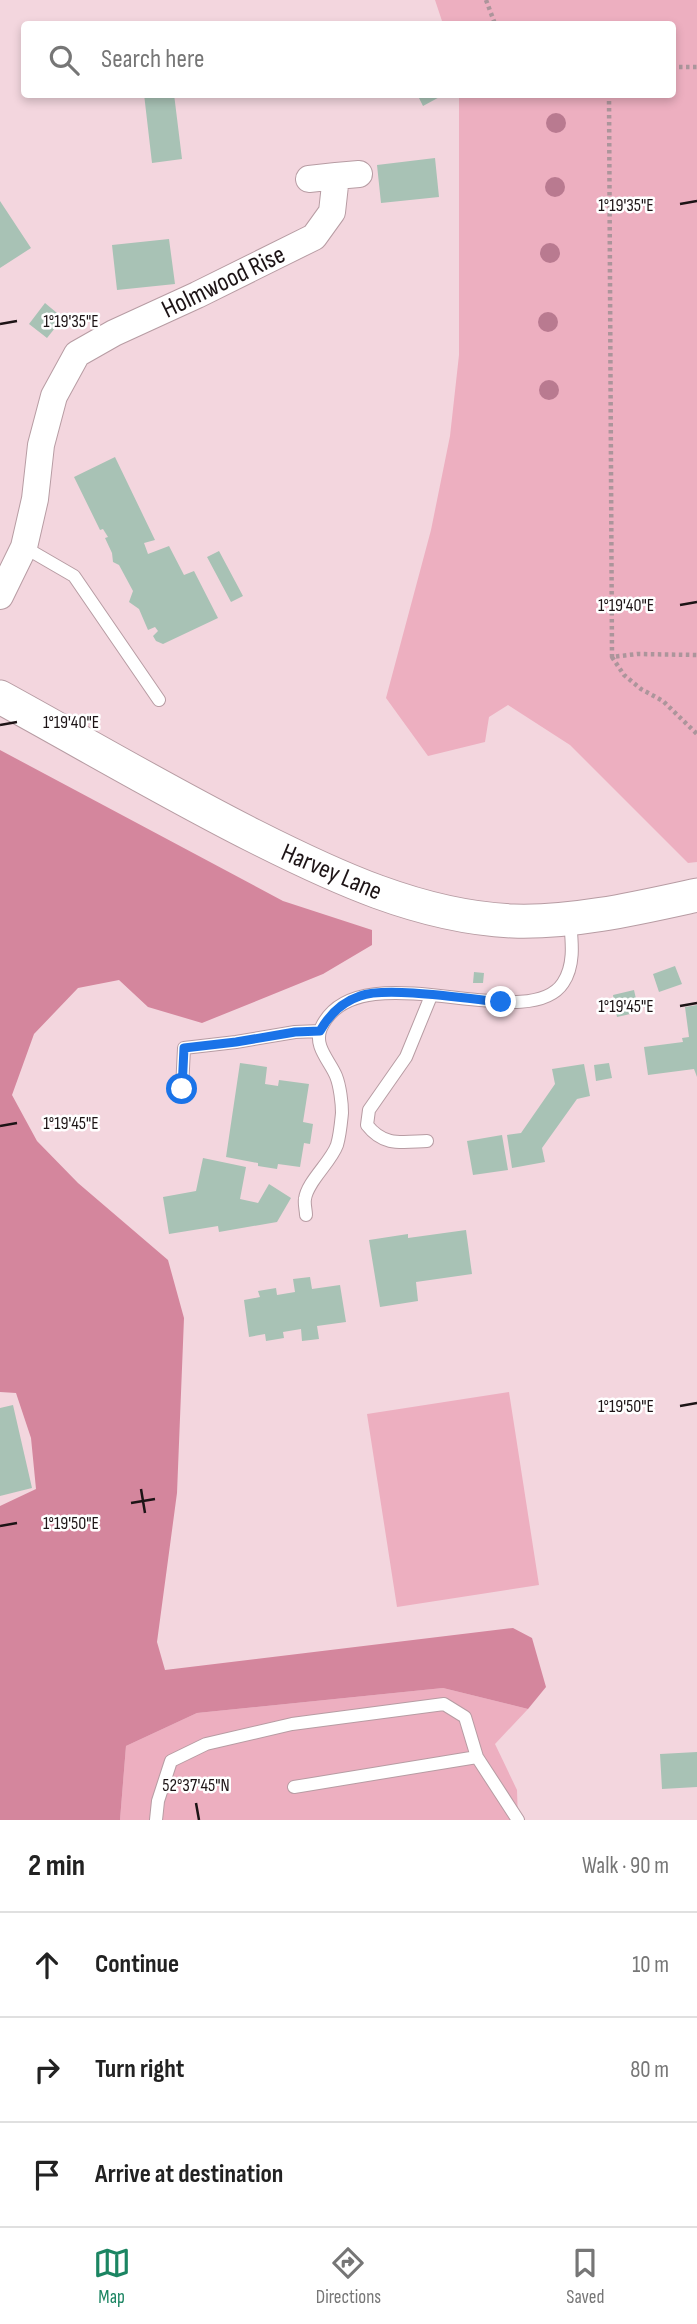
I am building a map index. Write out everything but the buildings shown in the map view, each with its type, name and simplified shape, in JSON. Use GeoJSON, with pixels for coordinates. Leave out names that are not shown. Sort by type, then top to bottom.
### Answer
{"type":"FeatureCollection","features":[{"type":"Feature","properties":{"kind":"street","name":"Holmwood Rise"},"geometry":{"type":"LineString","coordinates":[[0,596],[24,547],[35,499],[41,445],[54,396],[77,354],[114,333],[314,237],[332,212],[347,175],[309,179]]}},
{"type":"Feature","properties":{"kind":"street","name":"Harvey Lane"},"geometry":{"type":"LineString","coordinates":[[0,697],[211,814],[316,867],[394,897],[460,915],[514,921],[570,918],[634,909],[697,895]]}},
{"type":"Feature","properties":{"kind":"lane"},"geometry":{"type":"LineString","coordinates":[[24,547],[74,576],[159,700]]}},
{"type":"Feature","properties":{"kind":"lane"},"geometry":{"type":"LineString","coordinates":[[306,1215],[305,1198],[337,1145],[342,1110],[336,1077],[321,1051],[320,1031],[327,1019],[343,1004],[362,995],[382,992],[501,1002],[546,998],[562,985],[571,966],[570,918]]}},
{"type":"Feature","properties":{"kind":"lane"},"geometry":{"type":"LineString","coordinates":[[427,1141],[388,1142],[376,1136],[367,1125],[369,1110],[406,1058],[431,996]]}},
{"type":"Feature","properties":{"kind":"lane"},"geometry":{"type":"LineString","coordinates":[[182,1089],[184,1048],[295,1032],[320,1031]]}},
{"type":"Feature","properties":{"kind":"lane"},"geometry":{"type":"LineString","coordinates":[[156,1820],[158,1801],[172,1761],[206,1744],[292,1724],[444,1704],[465,1717],[477,1757],[514,1819]]}},
{"type":"Feature","properties":{"kind":"lane"},"geometry":{"type":"LineString","coordinates":[[294,1787],[477,1757]]}},
{"type":"Feature","properties":{"kind":"path"},"geometry":{"type":"LineString","coordinates":[[486,0],[494,21]]}},
{"type":"Feature","properties":{"kind":"path"},"geometry":{"type":"LineString","coordinates":[[676,66],[697,67]]}},
{"type":"Feature","properties":{"kind":"path"},"geometry":{"type":"LineString","coordinates":[[609,98],[612,657],[624,675],[640,689],[663,701],[697,734]]}},
{"type":"Feature","properties":{"kind":"path"},"geometry":{"type":"LineString","coordinates":[[612,657],[637,654],[697,655]]}},
{"type":"Feature","properties":{"kind":"shaded area"},"geometry":{"type":"Polygon","coordinates":[[[435,0],[697,0],[697,862],[688,863],[570,745],[508,705],[489,717],[485,742],[428,756],[386,698],[431,530],[450,436],[459,355],[459,98],[676,98],[676,21],[442,21],[435,0]]]}},
{"type":"Feature","properties":{"kind":"shaded area"},"geometry":{"type":"Polygon","coordinates":[[[0,750],[283,901],[372,930],[372,945],[323,974],[202,1023],[148,1007],[119,980],[78,988],[34,1034],[12,1095],[37,1141],[78,1183],[168,1260],[184,1318],[177,1493],[157,1642],[165,1670],[513,1628],[532,1638],[546,1687],[528,1709],[443,1688],[197,1713],[126,1746],[120,1820],[0,1820],[0,1506],[36,1489],[31,1438],[16,1393],[0,1392],[0,750]]]}},
{"type":"Feature","properties":{"kind":"shaded area"},"geometry":{"type":"Polygon","coordinates":[[[509,1392],[539,1585],[397,1607],[367,1414],[509,1392]]]}},
{"type":"Feature","properties":{"kind":"shaded area"},"geometry":{"type":"Polygon","coordinates":[[[443,1688],[528,1709],[495,1744],[517,1790],[518,1820],[120,1820],[126,1746],[197,1713],[443,1688]]]}},
{"type":"Feature","properties":{"kind":"route"},"geometry":{"type":"LineString","coordinates":[[182,1089],[184,1048],[295,1032],[320,1031],[327,1019],[343,1004],[362,995],[382,992],[501,1002]]}}]}
